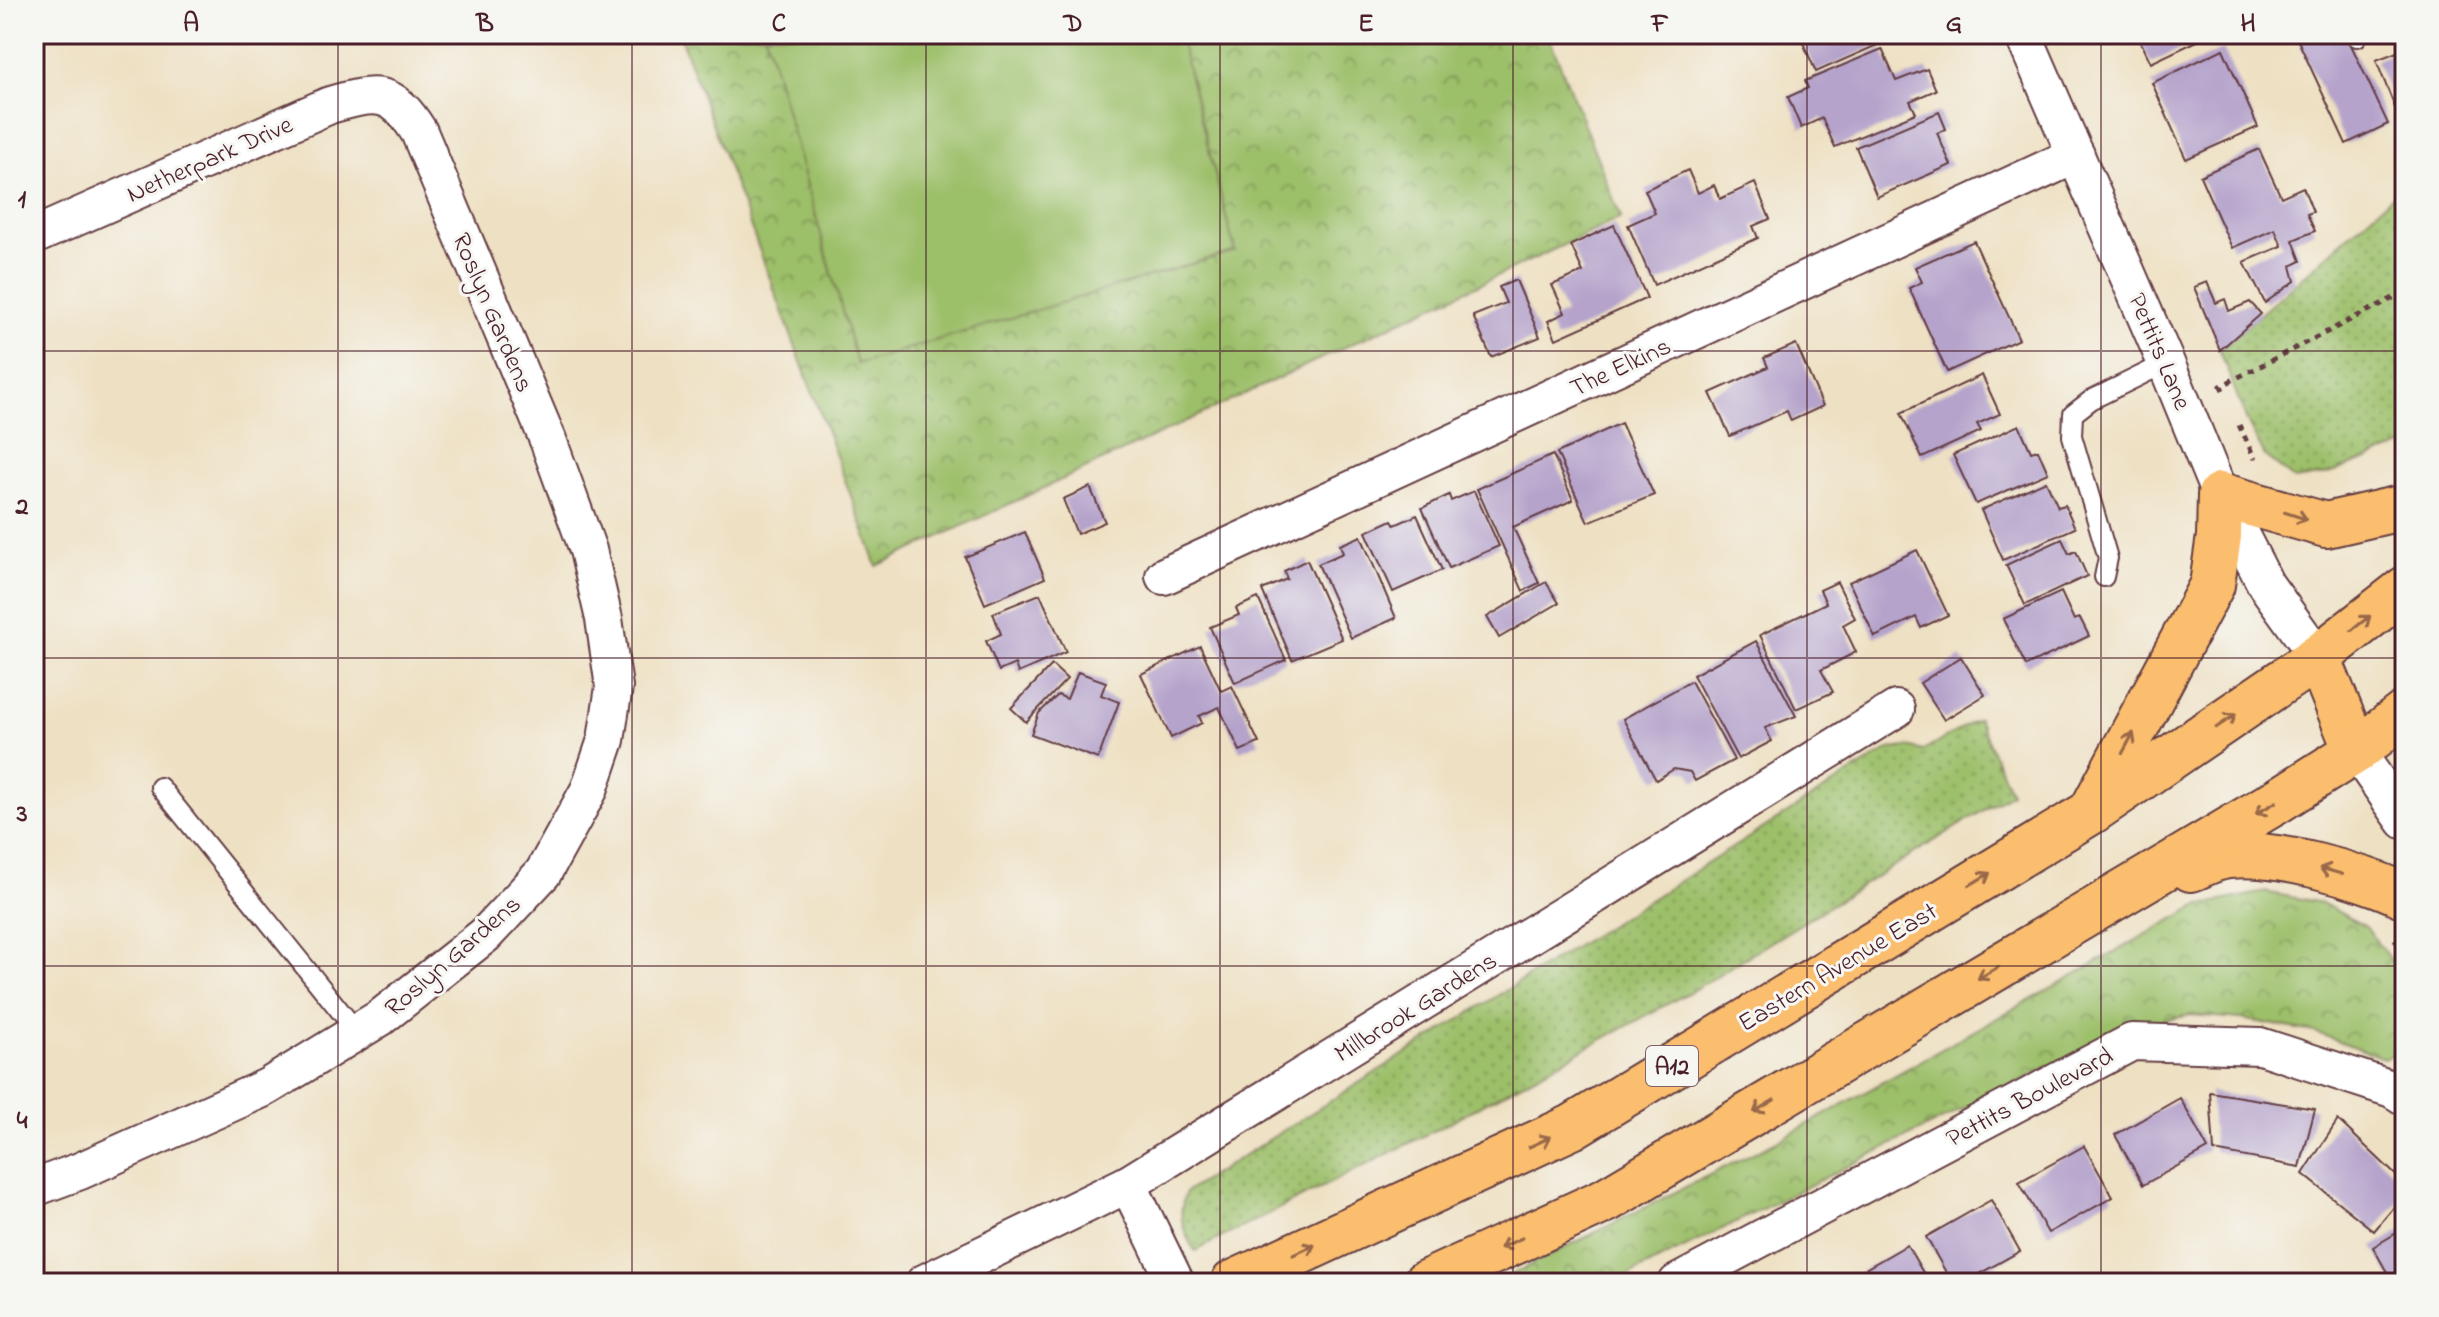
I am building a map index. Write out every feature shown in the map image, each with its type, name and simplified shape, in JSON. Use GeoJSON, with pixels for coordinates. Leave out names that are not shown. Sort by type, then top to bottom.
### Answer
{"type":"FeatureCollection","features":[{"type":"Feature","properties":{"kind":"highway"},"geometry":{"type":"LineString","coordinates":[[2091,812],[2212,585],[2219,536],[2220,495],[2326,525],[2405,507]]}},
{"type":"Feature","properties":{"kind":"highway","name":"Eastern Avenue East"},"geometry":{"type":"LineString","coordinates":[[1233,1283],[1572,1127],[2091,812],[2318,657],[2405,589]]}},
{"type":"Feature","properties":{"kind":"highway"},"geometry":{"type":"LineString","coordinates":[[2318,657],[2356,751]]}},
{"type":"Feature","properties":{"kind":"highway"},"geometry":{"type":"LineString","coordinates":[[1425,1283],[1606,1200],[2356,751],[2405,713]]}},
{"type":"Feature","properties":{"kind":"highway"},"geometry":{"type":"LineString","coordinates":[[2103,905],[2221,857],[2262,855],[2283,857],[2405,896]]}},
{"type":"Feature","properties":{"kind":"street","name":"Pettits Lane"},"geometry":{"type":"LineString","coordinates":[[2023,34],[2220,495],[2266,585],[2318,657]]}},
{"type":"Feature","properties":{"kind":"street","name":"Netherpark Drive"},"geometry":{"type":"LineString","coordinates":[[34,236],[330,105],[363,96],[388,97]]}},
{"type":"Feature","properties":{"kind":"street","name":"Roslyn Gardens"},"geometry":{"type":"LineString","coordinates":[[34,1188],[80,1171],[267,1087],[380,1018],[485,935],[543,873],[589,790],[606,740],[614,687],[604,619],[588,550],[548,440],[419,132],[407,112],[388,97]]}},
{"type":"Feature","properties":{"kind":"street","name":"The Elkins"},"geometry":{"type":"LineString","coordinates":[[1164,576],[2076,155]]}},
{"type":"Feature","properties":{"kind":"street","name":"Millbrook Gardens"},"geometry":{"type":"LineString","coordinates":[[924,1283],[1128,1184],[1896,709]]}},
{"type":"Feature","properties":{"kind":"street"},"geometry":{"type":"LineString","coordinates":[[2356,751],[2405,821]]}},
{"type":"Feature","properties":{"kind":"street","name":"Pettits Boulevard"},"geometry":{"type":"LineString","coordinates":[[1677,1283],[2132,1042],[2260,1046],[2392,1089],[2405,1097]]}},
{"type":"Feature","properties":{"kind":"street"},"geometry":{"type":"LineString","coordinates":[[1128,1184],[1176,1283]]}},
{"type":"Feature","properties":{"kind":"lane"},"geometry":{"type":"LineString","coordinates":[[2104,577],[2108,558],[2072,436],[2073,414],[2091,400],[2166,363]]}},
{"type":"Feature","properties":{"kind":"lane"},"geometry":{"type":"LineString","coordinates":[[160,787],[357,1032]]}},
{"type":"Feature","properties":{"kind":"path"},"geometry":{"type":"LineString","coordinates":[[2227,399],[2221,386],[2405,292]]}},
{"type":"Feature","properties":{"kind":"path"},"geometry":{"type":"LineString","coordinates":[[2238,424],[2256,462]]}},
{"type":"Feature","properties":{"kind":"green space"},"geometry":{"type":"Polygon","coordinates":[[[679,34],[1548,34],[1621,218],[877,566],[679,34]]]}},
{"type":"Feature","properties":{"kind":"green space"},"geometry":{"type":"Polygon","coordinates":[[[765,34],[1179,34],[1235,251],[857,364],[765,34]]]}},
{"type":"Feature","properties":{"kind":"green space"},"geometry":{"type":"Polygon","coordinates":[[[2405,185],[2405,445],[2325,475],[2295,480],[2265,456],[2246,419],[2220,350],[2405,185]]]}},
{"type":"Feature","properties":{"kind":"green space"},"geometry":{"type":"Polygon","coordinates":[[[1978,719],[2011,793],[1697,988],[1435,1130],[1195,1251],[1182,1222],[1186,1192],[1889,749],[1908,747],[1923,751],[1978,719]]]}},
{"type":"Feature","properties":{"kind":"green space"},"geometry":{"type":"Polygon","coordinates":[[[2265,892],[2322,903],[2366,927],[2405,980],[2405,1050],[2383,1058],[2315,1032],[2241,1019],[2191,1015],[2128,1027],[1613,1283],[1495,1283],[1783,1138],[2197,906],[2265,892]]]}},
{"type":"Feature","properties":{"kind":"building"},"geometry":{"type":"Polygon","coordinates":[[[1799,34],[1902,34],[1816,72],[1799,34]]]}},
{"type":"Feature","properties":{"kind":"building"},"geometry":{"type":"Polygon","coordinates":[[[2137,34],[2212,34],[2151,63],[2137,34]]]}},
{"type":"Feature","properties":{"kind":"building"},"geometry":{"type":"Polygon","coordinates":[[[2295,34],[2346,34],[2388,124],[2346,144],[2295,34]]]}},
{"type":"Feature","properties":{"kind":"building"},"geometry":{"type":"Polygon","coordinates":[[[1882,49],[1896,81],[1927,69],[1936,90],[1910,101],[1916,113],[1835,147],[1822,118],[1801,128],[1788,97],[1808,88],[1805,81],[1882,49]]]}},
{"type":"Feature","properties":{"kind":"building"},"geometry":{"type":"Polygon","coordinates":[[[2223,49],[2258,127],[2186,159],[2152,83],[2223,49]]]}},
{"type":"Feature","properties":{"kind":"building"},"geometry":{"type":"Polygon","coordinates":[[[2405,49],[2405,133],[2376,60],[2405,49]]]}},
{"type":"Feature","properties":{"kind":"building"},"geometry":{"type":"Polygon","coordinates":[[[1939,112],[1946,129],[1937,133],[1951,165],[1877,197],[1856,147],[1939,112]]]}},
{"type":"Feature","properties":{"kind":"building"},"geometry":{"type":"Polygon","coordinates":[[[2259,149],[2281,197],[2303,187],[2313,212],[2307,214],[2315,231],[2293,240],[2301,261],[2291,266],[2295,281],[2265,303],[2244,262],[2282,246],[2275,229],[2232,248],[2200,176],[2259,149]]]}},
{"type":"Feature","properties":{"kind":"building"},"geometry":{"type":"Polygon","coordinates":[[[1688,170],[1698,193],[1714,185],[1720,199],[1755,183],[1770,219],[1753,226],[1758,238],[1654,285],[1628,225],[1655,213],[1645,190],[1688,170]]]}},
{"type":"Feature","properties":{"kind":"building"},"geometry":{"type":"Polygon","coordinates":[[[1614,225],[1647,298],[1556,339],[1548,321],[1565,313],[1552,285],[1583,272],[1571,245],[1614,225]]]}},
{"type":"Feature","properties":{"kind":"building"},"geometry":{"type":"Polygon","coordinates":[[[1974,241],[2019,339],[1947,372],[1909,288],[1922,282],[1915,267],[1974,241]]]}},
{"type":"Feature","properties":{"kind":"building"},"geometry":{"type":"Polygon","coordinates":[[[1516,280],[1540,337],[1491,357],[1473,316],[1506,303],[1499,287],[1516,280]]]}},
{"type":"Feature","properties":{"kind":"building"},"geometry":{"type":"Polygon","coordinates":[[[2207,282],[2216,303],[2225,299],[2229,311],[2250,302],[2261,314],[2220,350],[2194,287],[2207,282]]]}},
{"type":"Feature","properties":{"kind":"building"},"geometry":{"type":"Polygon","coordinates":[[[1796,344],[1823,406],[1791,421],[1787,411],[1730,436],[1710,393],[1768,367],[1764,358],[1796,344]]]}},
{"type":"Feature","properties":{"kind":"building"},"geometry":{"type":"Polygon","coordinates":[[[1982,375],[2000,414],[1977,424],[1981,431],[1922,458],[1901,413],[1982,375]]]}},
{"type":"Feature","properties":{"kind":"building"},"geometry":{"type":"Polygon","coordinates":[[[1621,423],[1654,495],[1588,522],[1557,453],[1621,423]]]}},
{"type":"Feature","properties":{"kind":"building"},"geometry":{"type":"Polygon","coordinates":[[[2019,425],[2031,452],[2038,450],[2048,473],[1976,504],[1953,455],[2019,425]]]}},
{"type":"Feature","properties":{"kind":"building"},"geometry":{"type":"Polygon","coordinates":[[[1553,455],[1573,500],[1513,527],[1539,583],[1523,591],[1477,489],[1553,455]]]}},
{"type":"Feature","properties":{"kind":"building"},"geometry":{"type":"Polygon","coordinates":[[[2046,481],[2058,507],[2065,505],[2075,528],[2003,560],[1981,510],[2046,481]]]}},
{"type":"Feature","properties":{"kind":"building"},"geometry":{"type":"Polygon","coordinates":[[[1090,487],[1105,522],[1077,534],[1063,499],[1090,487]]]}},
{"type":"Feature","properties":{"kind":"building"},"geometry":{"type":"Polygon","coordinates":[[[1474,491],[1499,546],[1449,568],[1422,508],[1449,495],[1451,501],[1474,491]]]}},
{"type":"Feature","properties":{"kind":"building"},"geometry":{"type":"Polygon","coordinates":[[[1417,515],[1442,570],[1393,592],[1366,532],[1392,520],[1395,525],[1417,515]]]}},
{"type":"Feature","properties":{"kind":"building"},"geometry":{"type":"Polygon","coordinates":[[[1025,532],[1045,578],[985,604],[965,557],[1025,532]]]}},
{"type":"Feature","properties":{"kind":"building"},"geometry":{"type":"Polygon","coordinates":[[[1361,536],[1396,618],[1351,638],[1318,564],[1343,553],[1340,545],[1361,536]]]}},
{"type":"Feature","properties":{"kind":"building"},"geometry":{"type":"Polygon","coordinates":[[[2062,539],[2069,554],[2076,551],[2087,576],[2025,605],[2006,565],[2062,539]]]}},
{"type":"Feature","properties":{"kind":"building"},"geometry":{"type":"Polygon","coordinates":[[[1917,550],[1948,615],[1921,628],[1916,617],[1875,637],[1849,582],[1917,550]]]}},
{"type":"Feature","properties":{"kind":"building"},"geometry":{"type":"Polygon","coordinates":[[[1307,560],[1342,639],[1292,660],[1262,590],[1287,579],[1284,571],[1307,560]]]}},
{"type":"Feature","properties":{"kind":"building"},"geometry":{"type":"Polygon","coordinates":[[[1546,582],[1559,603],[1499,638],[1487,617],[1546,582]]]}},
{"type":"Feature","properties":{"kind":"building"},"geometry":{"type":"Polygon","coordinates":[[[1837,582],[1855,618],[1843,625],[1856,652],[1821,670],[1833,692],[1796,709],[1760,635],[1826,603],[1820,590],[1837,582]]]}},
{"type":"Feature","properties":{"kind":"building"},"geometry":{"type":"Polygon","coordinates":[[[2061,592],[2074,620],[2080,618],[2089,636],[2026,666],[2003,619],[2061,592]]]}},
{"type":"Feature","properties":{"kind":"building"},"geometry":{"type":"Polygon","coordinates":[[[1040,594],[1066,652],[1018,673],[1015,664],[999,671],[986,641],[1001,634],[993,613],[1040,594]]]}},
{"type":"Feature","properties":{"kind":"building"},"geometry":{"type":"Polygon","coordinates":[[[1258,598],[1286,660],[1235,683],[1210,627],[1239,615],[1236,608],[1258,598]]]}},
{"type":"Feature","properties":{"kind":"building"},"geometry":{"type":"Polygon","coordinates":[[[1756,641],[1796,716],[1765,728],[1772,741],[1738,759],[1693,675],[1756,641]]]}},
{"type":"Feature","properties":{"kind":"building"},"geometry":{"type":"Polygon","coordinates":[[[1200,646],[1221,691],[1232,686],[1259,743],[1240,751],[1219,707],[1199,716],[1202,723],[1171,738],[1141,674],[1200,646]]]}},
{"type":"Feature","properties":{"kind":"building"},"geometry":{"type":"Polygon","coordinates":[[[1961,657],[1985,695],[1944,720],[1920,683],[1961,657]]]}},
{"type":"Feature","properties":{"kind":"building"},"geometry":{"type":"Polygon","coordinates":[[[1052,665],[1067,679],[1026,722],[1011,708],[1052,665]]]}},
{"type":"Feature","properties":{"kind":"building"},"geometry":{"type":"Polygon","coordinates":[[[1078,672],[1106,682],[1101,695],[1119,702],[1098,759],[1031,734],[1039,713],[1058,695],[1067,699],[1078,672]]]}},
{"type":"Feature","properties":{"kind":"building"},"geometry":{"type":"Polygon","coordinates":[[[1691,681],[1734,760],[1695,781],[1690,772],[1674,769],[1656,780],[1623,719],[1691,681]]]}},
{"type":"Feature","properties":{"kind":"building"},"geometry":{"type":"Polygon","coordinates":[[[2210,1092],[2315,1109],[2300,1167],[2214,1151],[2210,1092]]]}},
{"type":"Feature","properties":{"kind":"building"},"geometry":{"type":"Polygon","coordinates":[[[2180,1098],[2208,1149],[2143,1185],[2115,1135],[2180,1098]]]}},
{"type":"Feature","properties":{"kind":"building"},"geometry":{"type":"Polygon","coordinates":[[[2338,1120],[2405,1184],[2405,1194],[2374,1231],[2303,1174],[2338,1120]]]}},
{"type":"Feature","properties":{"kind":"building"},"geometry":{"type":"Polygon","coordinates":[[[2084,1146],[2113,1197],[2048,1233],[2019,1182],[2084,1146]]]}},
{"type":"Feature","properties":{"kind":"building"},"geometry":{"type":"Polygon","coordinates":[[[1991,1200],[2020,1251],[1963,1283],[1952,1283],[1926,1237],[1991,1200]]]}},
{"type":"Feature","properties":{"kind":"building"},"geometry":{"type":"Polygon","coordinates":[[[2405,1228],[2405,1283],[2393,1283],[2373,1247],[2405,1228]]]}},
{"type":"Feature","properties":{"kind":"building"},"geometry":{"type":"Polygon","coordinates":[[[1907,1245],[1929,1283],[1841,1283],[1907,1245]]]}}]}
